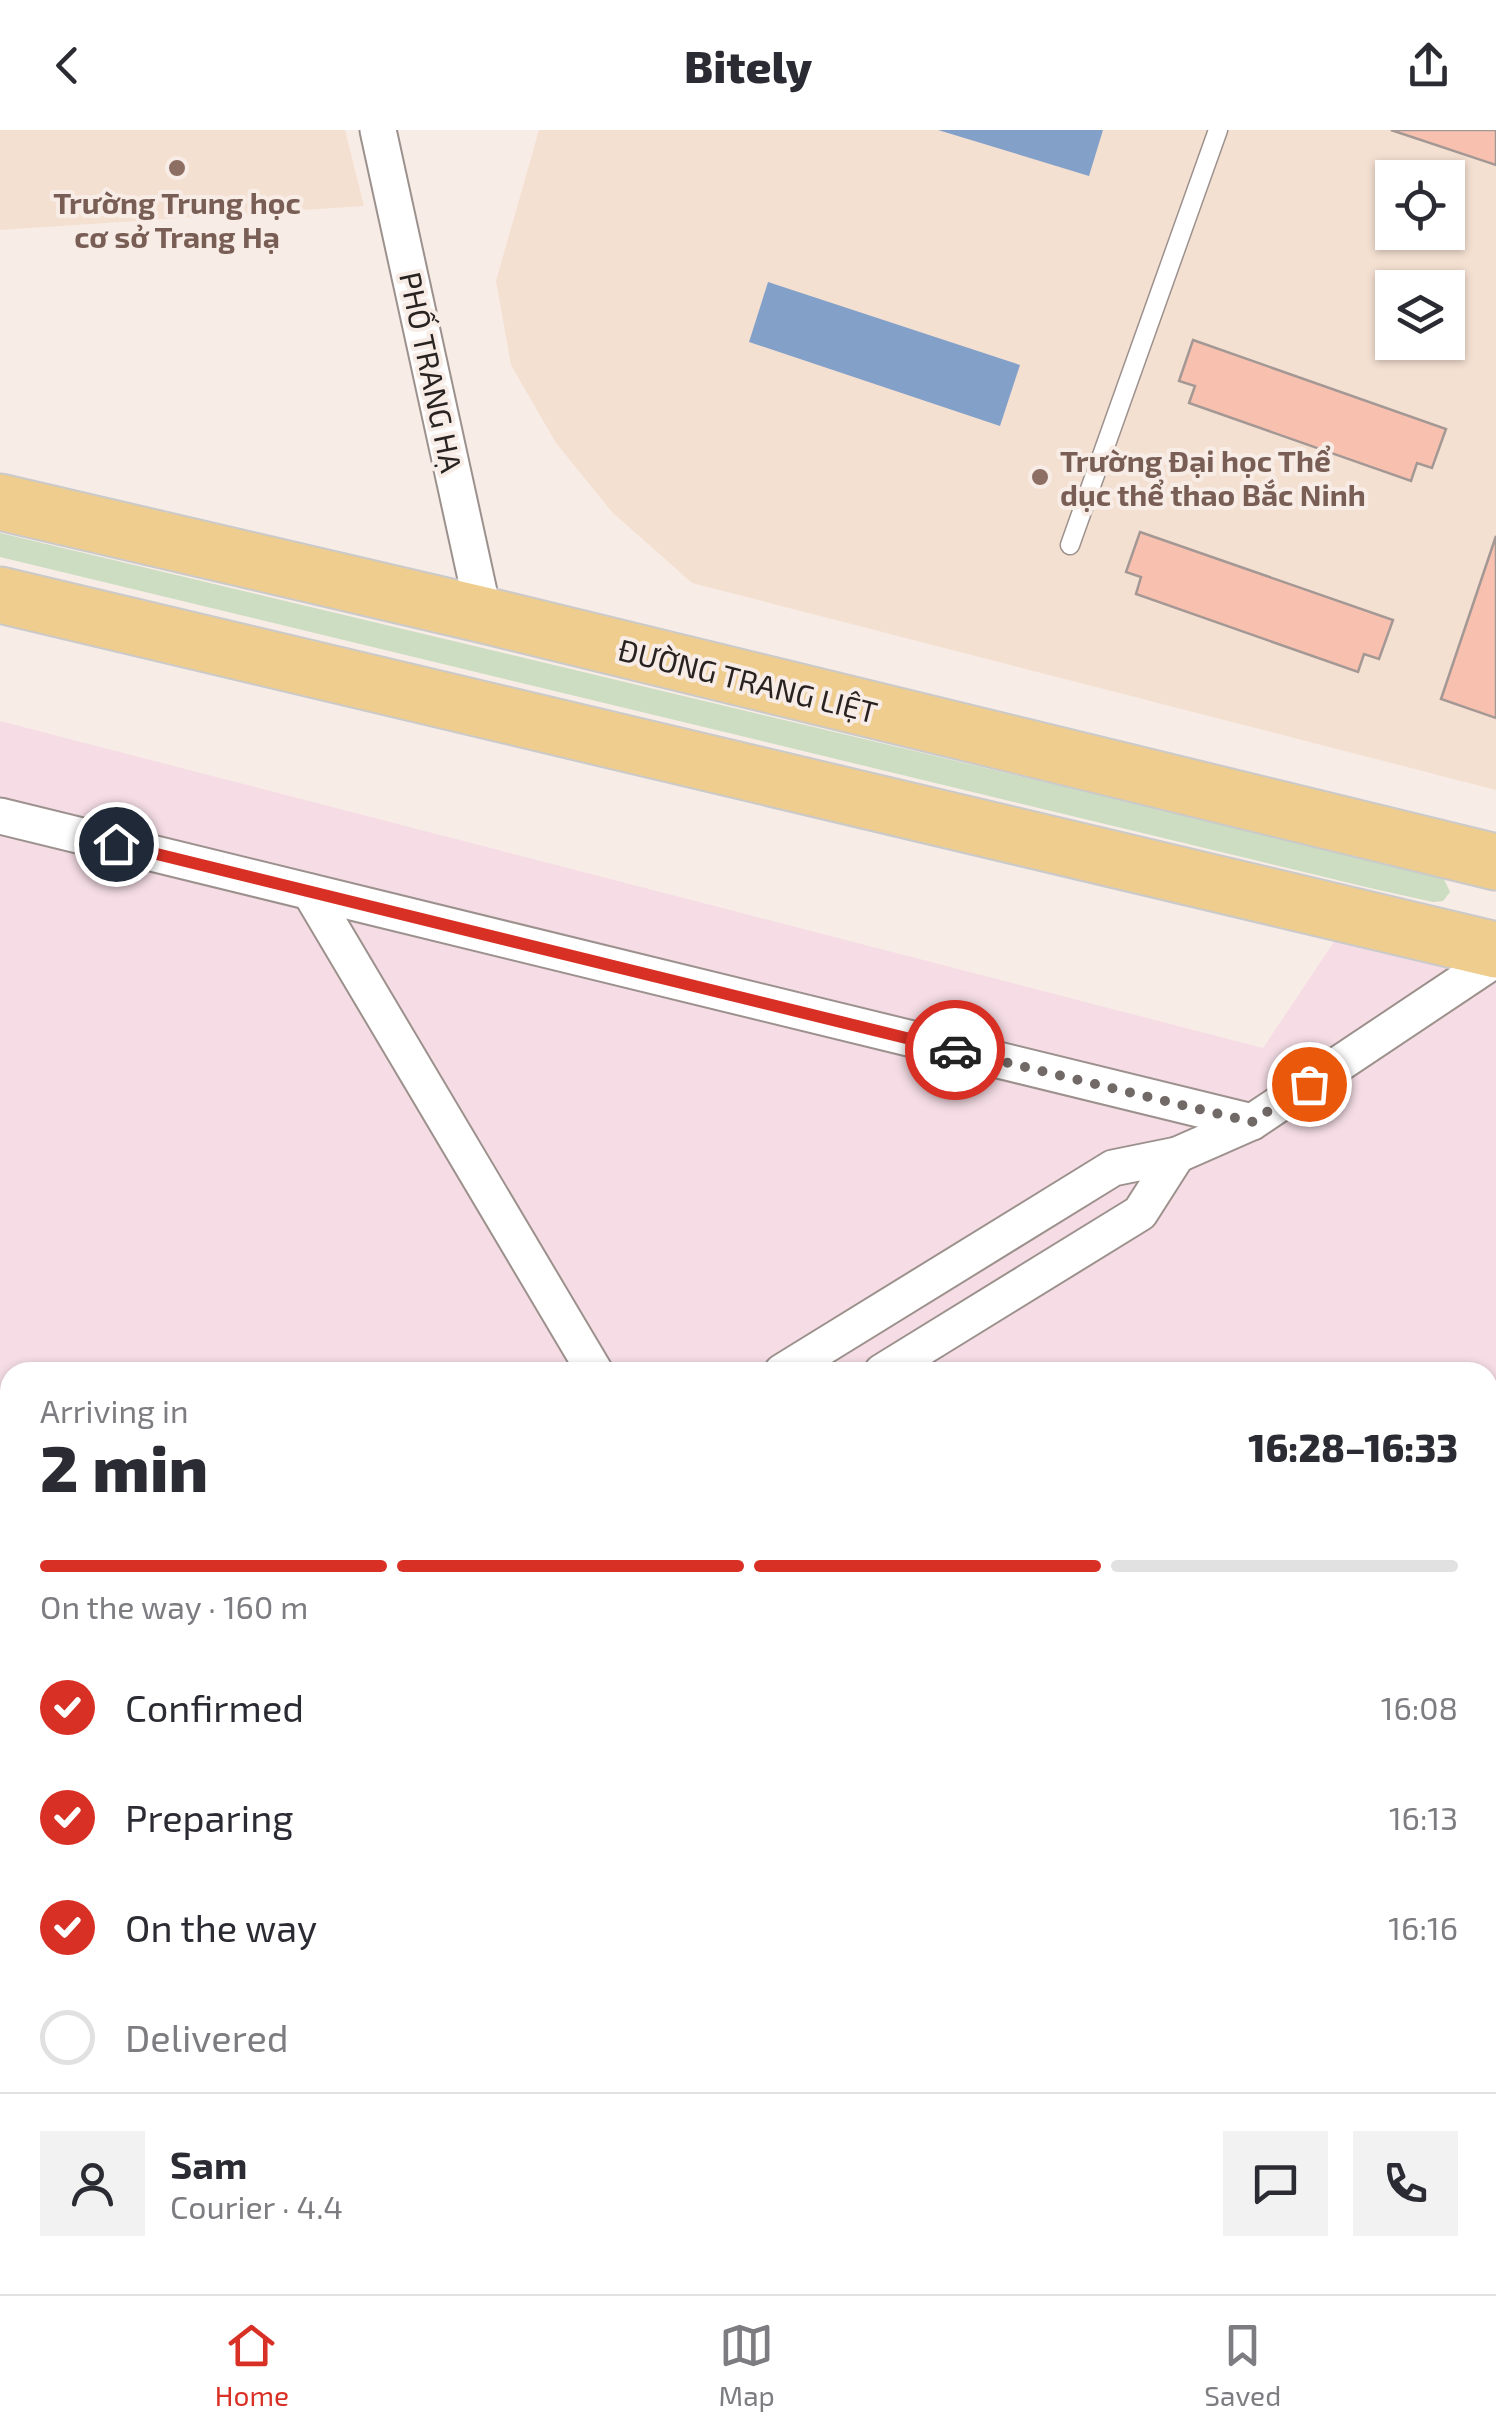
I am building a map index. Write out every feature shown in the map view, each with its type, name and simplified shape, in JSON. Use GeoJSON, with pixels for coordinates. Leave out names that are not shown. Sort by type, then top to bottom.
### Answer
{"type":"FeatureCollection","features":[{"type":"Feature","properties":{"kind":"main road","name":"ĐƯỜNG TRANG LIỆT"},"geometry":{"type":"LineString","coordinates":[[0,502],[1496,862]]}},
{"type":"Feature","properties":{"kind":"main road"},"geometry":{"type":"LineString","coordinates":[[0,595],[1496,950]]}},
{"type":"Feature","properties":{"kind":"street","name":"PHỐ TRANG HẠ"},"geometry":{"type":"LineString","coordinates":[[378,130],[484,616]]}},
{"type":"Feature","properties":{"kind":"street"},"geometry":{"type":"LineString","coordinates":[[0,816],[1252,1122]]}},
{"type":"Feature","properties":{"kind":"street"},"geometry":{"type":"LineString","coordinates":[[310,892],[589,1362]]}},
{"type":"Feature","properties":{"kind":"street"},"geometry":{"type":"LineString","coordinates":[[798,1362],[1114,1168],[1177,1155],[1252,1122],[1496,959]]}},
{"type":"Feature","properties":{"kind":"street"},"geometry":{"type":"LineString","coordinates":[[898,1362],[1140,1213],[1177,1155]]}},
{"type":"Feature","properties":{"kind":"lane"},"geometry":{"type":"LineString","coordinates":[[1070,545],[1218,130]]}},
{"type":"Feature","properties":{"kind":"shaded area","name":"Trường Trung học cơ sở Trang Hạ"},"geometry":{"type":"Polygon","coordinates":[[[0,130],[345,130],[364,206],[0,230],[0,130]]]}},
{"type":"Feature","properties":{"kind":"shaded area","name":"Trường Đại học Thể dục thể thao Bắc Ninh"},"geometry":{"type":"Polygon","coordinates":[[[539,130],[1496,130],[1496,790],[692,583],[612,512],[556,443],[511,365],[496,281],[539,130]]]}},
{"type":"Feature","properties":{"kind":"shaded area"},"geometry":{"type":"Polygon","coordinates":[[[0,721],[1263,1048],[1341,931],[1496,969],[1496,1362],[0,1362],[0,721]]]}},
{"type":"Feature","properties":{"kind":"green space"},"geometry":{"type":"Polygon","coordinates":[[[0,533],[1443,877],[1450,892],[1443,901],[1433,902],[1370,888],[0,557],[0,533]]]}},
{"type":"Feature","properties":{"kind":"water"},"geometry":{"type":"Polygon","coordinates":[[[938,130],[1103,130],[1089,176],[938,130]]]}},
{"type":"Feature","properties":{"kind":"water"},"geometry":{"type":"Polygon","coordinates":[[[768,282],[1020,365],[1000,426],[749,342],[768,282]]]}},
{"type":"Feature","properties":{"kind":"building"},"geometry":{"type":"Polygon","coordinates":[[[1391,130],[1496,130],[1496,165],[1391,130]]]}},
{"type":"Feature","properties":{"kind":"building"},"geometry":{"type":"Polygon","coordinates":[[[1193,340],[1446,429],[1432,468],[1417,463],[1411,481],[1189,403],[1195,386],[1179,381],[1193,340]]]}},
{"type":"Feature","properties":{"kind":"building"},"geometry":{"type":"Polygon","coordinates":[[[1140,532],[1393,620],[1379,659],[1364,654],[1358,672],[1136,594],[1141,577],[1126,572],[1140,532]]]}},
{"type":"Feature","properties":{"kind":"building"},"geometry":{"type":"Polygon","coordinates":[[[1496,536],[1496,718],[1441,699],[1496,536]]]}},
{"type":"Feature","properties":{"kind":"way so far"},"geometry":{"type":"LineString","coordinates":[[955,1050],[1252,1122],[1309,1084]]}},
{"type":"Feature","properties":{"kind":"place","name":"Trường Trung học cơ sở Trang Hạ"},"geometry":{"type":"Point","coordinates":[177,168]}},
{"type":"Feature","properties":{"kind":"place","name":"Trường Đại học Thể dục thể thao Bắc Ninh"},"geometry":{"type":"Point","coordinates":[1040,477]}},
{"type":"Feature","properties":{"kind":"route"},"geometry":{"type":"LineString","coordinates":[[116,844],[955,1050]]}}]}
